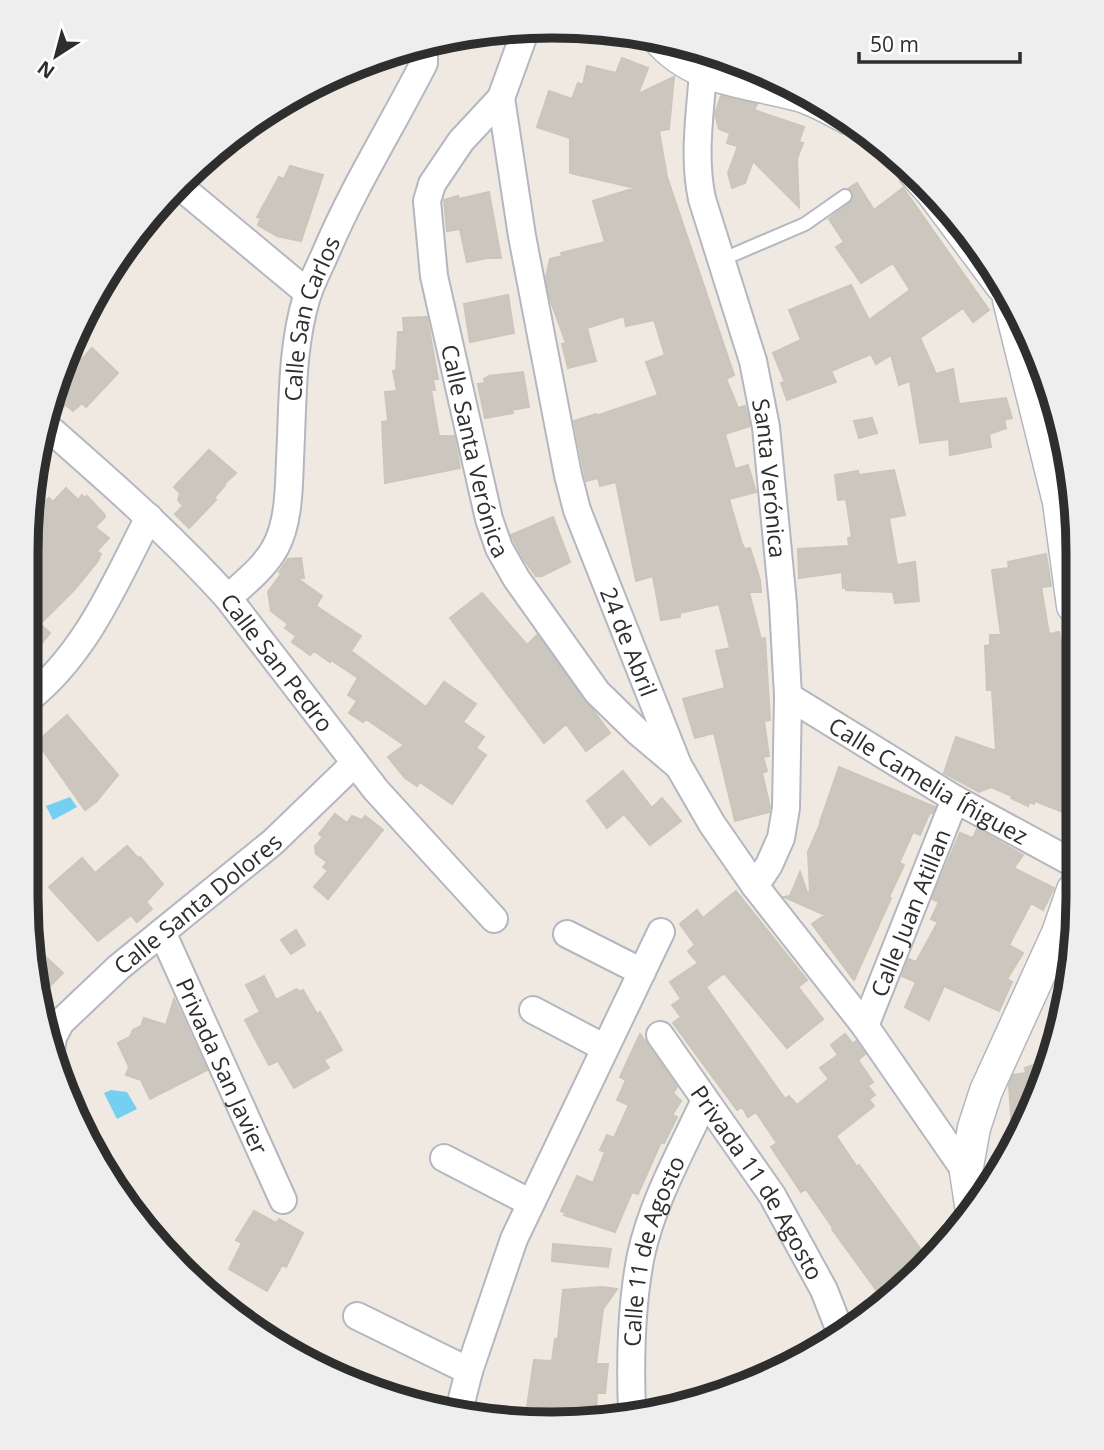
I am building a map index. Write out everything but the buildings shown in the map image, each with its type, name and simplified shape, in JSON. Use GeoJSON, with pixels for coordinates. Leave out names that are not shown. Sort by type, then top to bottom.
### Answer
{"type":"FeatureCollection","features":[{"type":"Feature","properties":{"kind":"street","name":"24 de Abril"},"geometry":{"type":"LineString","coordinates":[[522,40],[501,98],[522,236],[576,510],[678,765],[712,824],[755,886],[864,1026],[966,1172]]}},
{"type":"Feature","properties":{"kind":"street"},"geometry":{"type":"LineString","coordinates":[[673,53],[703,72],[769,87]]}},
{"type":"Feature","properties":{"kind":"street","name":"Calle San Carlos"},"geometry":{"type":"LineString","coordinates":[[228,598],[267,560],[276,546],[283,525],[289,488],[296,349],[308,293],[332,236],[363,174],[424,63],[424,55]]}},
{"type":"Feature","properties":{"kind":"street","name":"Santa Verónica"},"geometry":{"type":"LineString","coordinates":[[703,72],[696,155],[698,178],[753,361],[766,427],[776,516],[788,696],[788,774],[781,838],[769,865],[755,886]]}},
{"type":"Feature","properties":{"kind":"street","name":"Calle Santa Verónica"},"geometry":{"type":"LineString","coordinates":[[501,98],[461,141],[432,184],[427,201],[434,276],[489,519],[499,548],[516,578],[597,692],[637,731],[678,765]]}},
{"type":"Feature","properties":{"kind":"street"},"geometry":{"type":"LineString","coordinates":[[186,192],[308,293]]}},
{"type":"Feature","properties":{"kind":"street"},"geometry":{"type":"LineString","coordinates":[[1018,337],[1059,502],[1066,554]]}},
{"type":"Feature","properties":{"kind":"street","name":"Calle San Pedro"},"geometry":{"type":"LineString","coordinates":[[53,432],[149,517],[228,598],[376,790],[494,919]]}},
{"type":"Feature","properties":{"kind":"street"},"geometry":{"type":"LineString","coordinates":[[38,691],[72,656],[96,620],[149,517]]}},
{"type":"Feature","properties":{"kind":"street","name":"Calle Camelia Íñiguez"},"geometry":{"type":"LineString","coordinates":[[788,696],[955,799],[1066,859]]}},
{"type":"Feature","properties":{"kind":"street","name":"Calle Santa Dolores"},"geometry":{"type":"LineString","coordinates":[[56,1031],[61,1022],[119,967],[273,842],[355,763]]}},
{"type":"Feature","properties":{"kind":"street","name":"Calle Juan Atillan"},"geometry":{"type":"LineString","coordinates":[[864,1026],[955,799]]}},
{"type":"Feature","properties":{"kind":"street"},"geometry":{"type":"LineString","coordinates":[[970,1196],[966,1172],[974,1128],[986,1091],[1065,913]]}},
{"type":"Feature","properties":{"kind":"street","name":"Privada San Javier"},"geometry":{"type":"LineString","coordinates":[[162,932],[283,1200]]}},
{"type":"Feature","properties":{"kind":"street"},"geometry":{"type":"LineString","coordinates":[[461,1403],[469,1371],[514,1239],[661,932]]}},
{"type":"Feature","properties":{"kind":"street"},"geometry":{"type":"LineString","coordinates":[[1058,933],[1063,948]]}},
{"type":"Feature","properties":{"kind":"street"},"geometry":{"type":"LineString","coordinates":[[567,934],[642,971]]}},
{"type":"Feature","properties":{"kind":"street"},"geometry":{"type":"LineString","coordinates":[[533,1010],[605,1048]]}},
{"type":"Feature","properties":{"kind":"street","name":"Privada 11 de Agosto"},"geometry":{"type":"LineString","coordinates":[[660,1035],[772,1195],[824,1290],[838,1325]]}},
{"type":"Feature","properties":{"kind":"street","name":"Calle 11 de Agosto"},"geometry":{"type":"LineString","coordinates":[[632,1405],[631,1374],[642,1254],[659,1199],[705,1100]]}},
{"type":"Feature","properties":{"kind":"street"},"geometry":{"type":"LineString","coordinates":[[444,1158],[531,1203]]}},
{"type":"Feature","properties":{"kind":"street"},"geometry":{"type":"LineString","coordinates":[[357,1316],[469,1371]]}},
{"type":"Feature","properties":{"kind":"lane"},"geometry":{"type":"LineString","coordinates":[[721,260],[805,224],[845,196]]}},
{"type":"Feature","properties":{"kind":"water"},"geometry":{"type":"Polygon","coordinates":[[[70,797],[77,807],[53,820],[46,806],[70,797]]]}},
{"type":"Feature","properties":{"kind":"water"},"geometry":{"type":"Polygon","coordinates":[[[111,1090],[127,1092],[137,1109],[117,1119],[104,1093],[111,1090]]]}}]}
